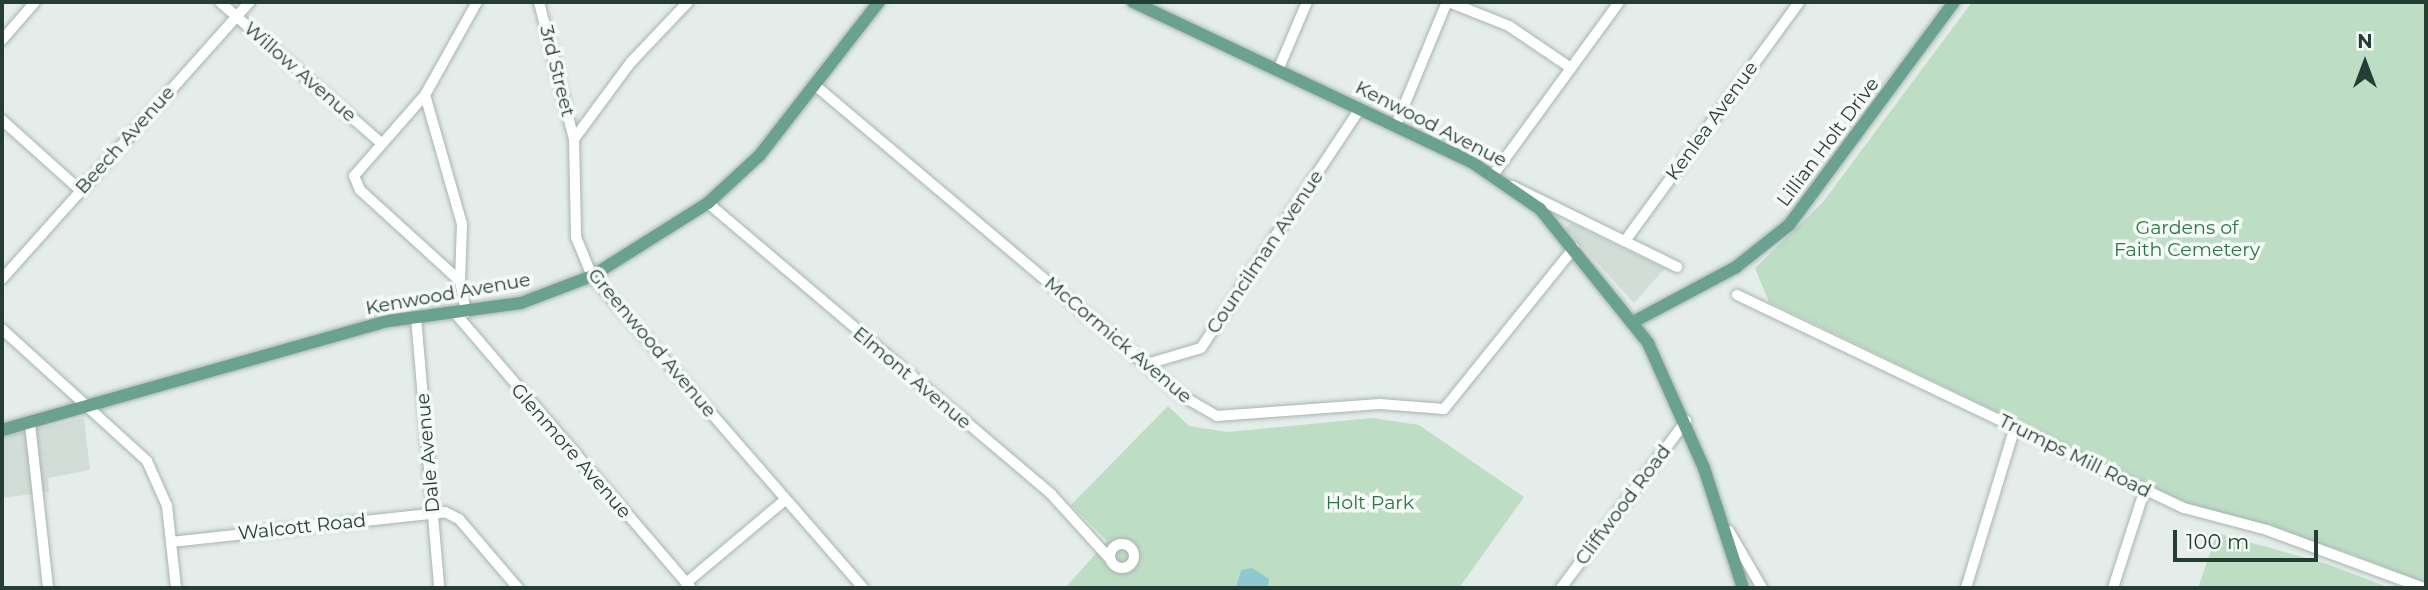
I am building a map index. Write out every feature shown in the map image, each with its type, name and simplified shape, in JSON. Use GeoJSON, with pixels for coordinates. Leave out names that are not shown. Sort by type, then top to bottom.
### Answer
{"type":"FeatureCollection","features":[{"type":"Feature","properties":{"kind":"main road","name":"Kenwood Avenue"},"geometry":{"type":"LineString","coordinates":[[2,430],[89,408],[355,329],[534,299],[592,276],[708,203],[773,142],[879,2]]}},
{"type":"Feature","properties":{"kind":"main road","name":"Lillian Holt Drive"},"geometry":{"type":"LineString","coordinates":[[1635,321],[1736,267],[1789,225],[1954,2]]}},
{"type":"Feature","properties":{"kind":"main road","name":"Kenwood Avenue"},"geometry":{"type":"LineString","coordinates":[[1142,3],[1447,150],[1511,186],[1574,248],[1635,321],[1686,421],[1744,588]]}},
{"type":"Feature","properties":{"kind":"street"},"geometry":{"type":"LineString","coordinates":[[2,40],[36,2]]}},
{"type":"Feature","properties":{"kind":"street","name":"Willow Avenue"},"geometry":{"type":"LineString","coordinates":[[220,2],[381,143]]}},
{"type":"Feature","properties":{"kind":"street","name":"Beech Avenue"},"geometry":{"type":"LineString","coordinates":[[2,279],[250,2]]}},
{"type":"Feature","properties":{"kind":"street"},"geometry":{"type":"LineString","coordinates":[[460,281],[360,190],[354,176],[425,95],[477,2]]}},
{"type":"Feature","properties":{"kind":"street","name":"3rd Street"},"geometry":{"type":"LineString","coordinates":[[540,2],[574,139]]}},
{"type":"Feature","properties":{"kind":"street"},"geometry":{"type":"LineString","coordinates":[[574,139],[631,62],[688,2]]}},
{"type":"Feature","properties":{"kind":"street"},"geometry":{"type":"LineString","coordinates":[[1278,70],[1307,2]]}},
{"type":"Feature","properties":{"kind":"street"},"geometry":{"type":"LineString","coordinates":[[1396,125],[1448,2],[1509,26],[1571,68]]}},
{"type":"Feature","properties":{"kind":"street"},"geometry":{"type":"LineString","coordinates":[[1493,175],[1619,2]]}},
{"type":"Feature","properties":{"kind":"street","name":"Kenlea Avenue"},"geometry":{"type":"LineString","coordinates":[[1625,241],[1799,2]]}},
{"type":"Feature","properties":{"kind":"street","name":"McCormick Avenue"},"geometry":{"type":"LineString","coordinates":[[816,86],[1147,364],[1217,416],[1380,404],[1440,411],[1574,248]]}},
{"type":"Feature","properties":{"kind":"street"},"geometry":{"type":"LineString","coordinates":[[425,95],[462,224],[461,312]]}},
{"type":"Feature","properties":{"kind":"street","name":"Councilman Avenue"},"geometry":{"type":"LineString","coordinates":[[1147,364],[1201,348],[1360,109]]}},
{"type":"Feature","properties":{"kind":"street"},"geometry":{"type":"LineString","coordinates":[[2,120],[80,190]]}},
{"type":"Feature","properties":{"kind":"street","name":"Greenwood Avenue"},"geometry":{"type":"LineString","coordinates":[[574,139],[574,224],[592,276],[863,588]]}},
{"type":"Feature","properties":{"kind":"street"},"geometry":{"type":"LineString","coordinates":[[1511,186],[1677,267]]}},
{"type":"Feature","properties":{"kind":"street","name":"Elmont Avenue"},"geometry":{"type":"LineString","coordinates":[[708,203],[1051,494],[1111,560]]}},
{"type":"Feature","properties":{"kind":"street","name":"Trumps Mill Road"},"geometry":{"type":"LineString","coordinates":[[1737,295],[2198,514],[2267,530],[2424,588]]}},
{"type":"Feature","properties":{"kind":"street","name":"Glenmore Avenue"},"geometry":{"type":"LineString","coordinates":[[461,312],[688,585]]}},
{"type":"Feature","properties":{"kind":"street","name":"Dale Avenue"},"geometry":{"type":"LineString","coordinates":[[416,317],[439,588]]}},
{"type":"Feature","properties":{"kind":"street"},"geometry":{"type":"LineString","coordinates":[[2,329],[147,461],[164,497],[176,588]]}},
{"type":"Feature","properties":{"kind":"street","name":"Cliffwood Road"},"geometry":{"type":"LineString","coordinates":[[1561,588],[1686,421]]}},
{"type":"Feature","properties":{"kind":"street"},"geometry":{"type":"LineString","coordinates":[[30,424],[48,588]]}},
{"type":"Feature","properties":{"kind":"street"},"geometry":{"type":"LineString","coordinates":[[1966,588],[2015,427]]}},
{"type":"Feature","properties":{"kind":"street"},"geometry":{"type":"LineString","coordinates":[[2113,588],[2145,489]]}},
{"type":"Feature","properties":{"kind":"street"},"geometry":{"type":"LineString","coordinates":[[688,585],[785,500]]}},
{"type":"Feature","properties":{"kind":"street"},"geometry":{"type":"LineString","coordinates":[[1716,506],[1762,588]]}},
{"type":"Feature","properties":{"kind":"street"},"geometry":{"type":"LineString","coordinates":[[433,512],[455,515],[518,588]]}},
{"type":"Feature","properties":{"kind":"street","name":"Walcott Road"},"geometry":{"type":"LineString","coordinates":[[172,542],[433,512]]}},
{"type":"Feature","properties":{"kind":"shaded area"},"geometry":{"type":"Polygon","coordinates":[[[1571,223],[1665,268],[1634,303],[1565,228],[1571,223]]]}},
{"type":"Feature","properties":{"kind":"shaded area"},"geometry":{"type":"Polygon","coordinates":[[[84,418],[90,470],[48,478],[49,492],[2,498],[2,437],[84,418]]]}},
{"type":"Feature","properties":{"kind":"green space","name":"Gardens of Faith Cemetery"},"geometry":{"type":"Polygon","coordinates":[[[1972,2],[2426,2],[2426,583],[2349,553],[2187,503],[1769,302],[1755,268],[1823,202],[1972,2]]]}},
{"type":"Feature","properties":{"kind":"green space","name":"Holt Park"},"geometry":{"type":"Polygon","coordinates":[[[1168,406],[1189,426],[1228,432],[1372,418],[1419,425],[1524,497],[1459,588],[1065,588],[1107,541],[1071,505],[1168,406]]]}},
{"type":"Feature","properties":{"kind":"green space"},"geometry":{"type":"Polygon","coordinates":[[[2217,533],[2327,564],[2390,588],[2198,588],[2217,533]]]}},
{"type":"Feature","properties":{"kind":"water"},"geometry":{"type":"Polygon","coordinates":[[[1252,568],[1269,579],[1268,588],[1236,588],[1241,570],[1252,568]]]}}]}
